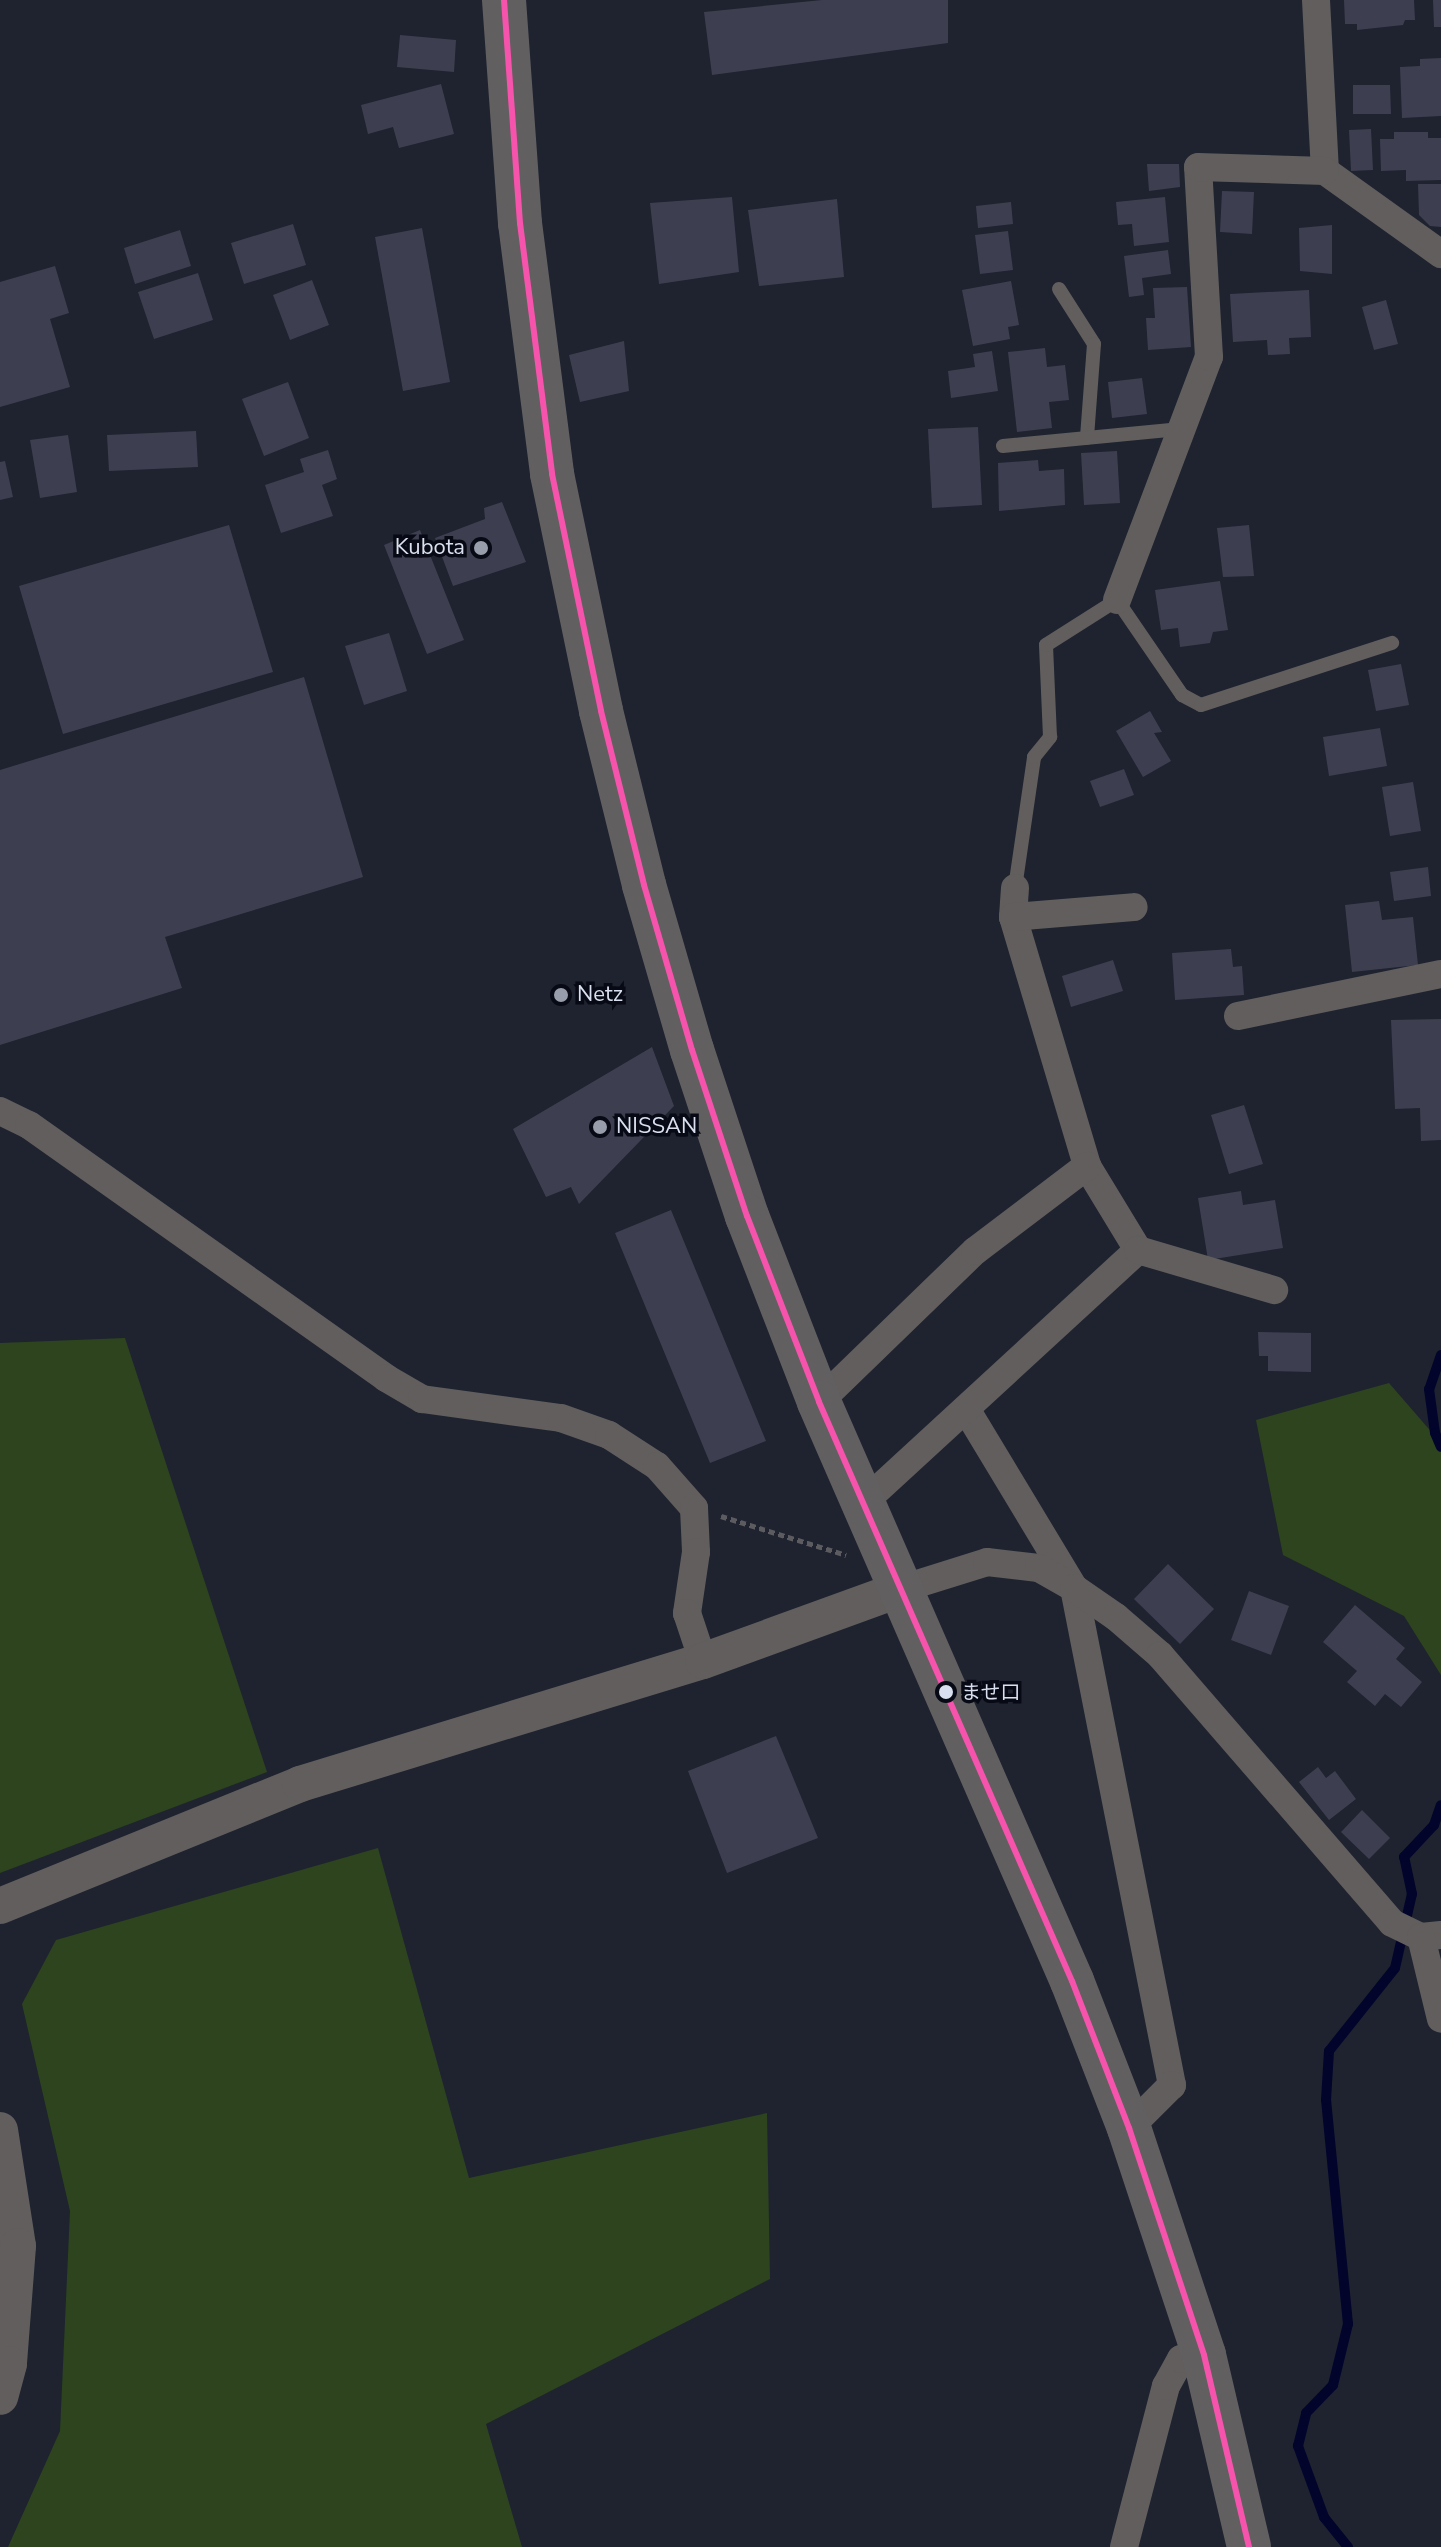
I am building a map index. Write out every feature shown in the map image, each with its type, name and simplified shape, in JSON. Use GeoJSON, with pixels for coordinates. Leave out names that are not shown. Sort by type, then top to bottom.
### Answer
{"type":"FeatureCollection","features":[{"type":"Feature","properties":{"kind":"main road"},"geometry":{"type":"LineString","coordinates":[[504,0],[520,223],[552,474],[601,711],[644,885],[692,1050],[747,1216],[819,1402],[1072,1981],[1129,2128],[1204,2355],[1249,2547]]}},
{"type":"Feature","properties":{"kind":"street"},"geometry":{"type":"LineString","coordinates":[[1316,0],[1325,171]]}},
{"type":"Feature","properties":{"kind":"street"},"geometry":{"type":"LineString","coordinates":[[1117,600],[1209,357],[1198,167],[1325,171],[1441,254]]}},
{"type":"Feature","properties":{"kind":"street"},"geometry":{"type":"LineString","coordinates":[[1015,888],[1013,917],[1087,1166],[1138,1250],[1274,1290]]}},
{"type":"Feature","properties":{"kind":"street"},"geometry":{"type":"LineString","coordinates":[[1013,917],[1134,907]]}},
{"type":"Feature","properties":{"kind":"street"},"geometry":{"type":"LineString","coordinates":[[1238,1016],[1441,974]]}},
{"type":"Feature","properties":{"kind":"street"},"geometry":{"type":"LineString","coordinates":[[0,1111],[29,1125],[422,1399],[561,1418],[609,1435],[657,1466],[694,1508],[696,1552],[687,1613],[703,1661]]}},
{"type":"Feature","properties":{"kind":"street"},"geometry":{"type":"LineString","coordinates":[[819,1402],[975,1251],[1087,1166]]}},
{"type":"Feature","properties":{"kind":"street"},"geometry":{"type":"LineString","coordinates":[[863,1503],[1138,1250]]}},
{"type":"Feature","properties":{"kind":"street"},"geometry":{"type":"LineString","coordinates":[[966,1409],[1074,1588],[1172,2085],[1129,2128]]}},
{"type":"Feature","properties":{"kind":"street"},"geometry":{"type":"LineString","coordinates":[[0,1906],[300,1784],[703,1661],[897,1579],[987,1562],[1039,1568],[1116,1617],[1160,1655],[1392,1923],[1434,1942],[1441,2019]]}},
{"type":"Feature","properties":{"kind":"street"},"geometry":{"type":"LineString","coordinates":[[0,2130],[18,2246],[9,2364],[0,2397]]}},
{"type":"Feature","properties":{"kind":"street"},"geometry":{"type":"LineString","coordinates":[[1124,2547],[1166,2386],[1181,2359],[1204,2355]]}},
{"type":"Feature","properties":{"kind":"lane"},"geometry":{"type":"LineString","coordinates":[[1059,289],[1094,344],[1087,438]]}},
{"type":"Feature","properties":{"kind":"lane"},"geometry":{"type":"LineString","coordinates":[[1003,446],[1181,429]]}},
{"type":"Feature","properties":{"kind":"lane"},"geometry":{"type":"LineString","coordinates":[[1015,888],[1034,757],[1050,737],[1046,645],[1117,600],[1182,695],[1201,705],[1392,643]]}},
{"type":"Feature","properties":{"kind":"path"},"geometry":{"type":"LineString","coordinates":[[694,1508],[897,1579]]}},
{"type":"Feature","properties":{"kind":"green space"},"geometry":{"type":"Polygon","coordinates":[[[125,1338],[267,1772],[0,1873],[0,1343],[125,1338]]]}},
{"type":"Feature","properties":{"kind":"green space"},"geometry":{"type":"Polygon","coordinates":[[[1389,1383],[1441,1443],[1441,1675],[1404,1616],[1283,1555],[1256,1420],[1389,1383]]]}},
{"type":"Feature","properties":{"kind":"green space"},"geometry":{"type":"Polygon","coordinates":[[[378,1848],[469,2178],[767,2113],[770,2279],[486,2424],[522,2547],[8,2547],[60,2431],[70,2211],[22,2004],[56,1940],[378,1848]]]}},
{"type":"Feature","properties":{"kind":"building"},"geometry":{"type":"Polygon","coordinates":[[[822,0],[948,0],[948,43],[712,75],[704,12],[822,0]]]}},
{"type":"Feature","properties":{"kind":"building"},"geometry":{"type":"Polygon","coordinates":[[[1344,0],[1414,0],[1415,20],[1405,20],[1403,25],[1357,30],[1357,24],[1345,24],[1344,0]]]}},
{"type":"Feature","properties":{"kind":"building"},"geometry":{"type":"Polygon","coordinates":[[[1433,0],[1441,0],[1441,27],[1434,27],[1433,0]]]}},
{"type":"Feature","properties":{"kind":"building"},"geometry":{"type":"Polygon","coordinates":[[[400,35],[456,40],[454,72],[397,67],[400,35]]]}},
{"type":"Feature","properties":{"kind":"building"},"geometry":{"type":"Polygon","coordinates":[[[1441,58],[1441,116],[1402,118],[1400,67],[1420,66],[1420,59],[1441,58]]]}},
{"type":"Feature","properties":{"kind":"building"},"geometry":{"type":"Polygon","coordinates":[[[441,84],[454,134],[399,148],[393,127],[368,134],[361,105],[441,84]]]}},
{"type":"Feature","properties":{"kind":"building"},"geometry":{"type":"Polygon","coordinates":[[[1353,85],[1390,85],[1391,114],[1353,114],[1353,85]]]}},
{"type":"Feature","properties":{"kind":"building"},"geometry":{"type":"Polygon","coordinates":[[[1371,129],[1373,170],[1351,171],[1349,130],[1371,129]]]}},
{"type":"Feature","properties":{"kind":"building"},"geometry":{"type":"Polygon","coordinates":[[[1394,132],[1428,132],[1428,138],[1441,138],[1441,180],[1406,181],[1406,170],[1381,171],[1380,139],[1394,139],[1394,132]]]}},
{"type":"Feature","properties":{"kind":"building"},"geometry":{"type":"Polygon","coordinates":[[[1147,164],[1179,164],[1180,187],[1149,191],[1147,164]]]}},
{"type":"Feature","properties":{"kind":"building"},"geometry":{"type":"Polygon","coordinates":[[[1418,184],[1441,184],[1441,227],[1430,226],[1419,215],[1418,184]]]}},
{"type":"Feature","properties":{"kind":"building"},"geometry":{"type":"Polygon","coordinates":[[[1222,191],[1254,192],[1252,234],[1220,232],[1222,191]]]}},
{"type":"Feature","properties":{"kind":"building"},"geometry":{"type":"Polygon","coordinates":[[[732,197],[739,272],[659,284],[650,203],[732,197]]]}},
{"type":"Feature","properties":{"kind":"building"},"geometry":{"type":"Polygon","coordinates":[[[1165,197],[1169,242],[1134,246],[1132,224],[1118,225],[1116,202],[1165,197]]]}},
{"type":"Feature","properties":{"kind":"building"},"geometry":{"type":"Polygon","coordinates":[[[837,199],[844,277],[759,286],[748,210],[837,199]]]}},
{"type":"Feature","properties":{"kind":"building"},"geometry":{"type":"Polygon","coordinates":[[[1011,202],[1013,224],[978,228],[976,206],[1011,202]]]}},
{"type":"Feature","properties":{"kind":"building"},"geometry":{"type":"Polygon","coordinates":[[[293,224],[306,265],[244,284],[231,243],[293,224]]]}},
{"type":"Feature","properties":{"kind":"building"},"geometry":{"type":"Polygon","coordinates":[[[1332,225],[1332,274],[1300,271],[1299,228],[1332,225]]]}},
{"type":"Feature","properties":{"kind":"building"},"geometry":{"type":"Polygon","coordinates":[[[422,228],[450,382],[403,391],[375,237],[422,228]]]}},
{"type":"Feature","properties":{"kind":"building"},"geometry":{"type":"Polygon","coordinates":[[[180,230],[191,266],[135,284],[124,248],[180,230]]]}},
{"type":"Feature","properties":{"kind":"building"},"geometry":{"type":"Polygon","coordinates":[[[1008,231],[1013,270],[980,274],[975,235],[1008,231]]]}},
{"type":"Feature","properties":{"kind":"building"},"geometry":{"type":"Polygon","coordinates":[[[1168,250],[1171,274],[1142,278],[1144,295],[1129,297],[1124,256],[1168,250]]]}},
{"type":"Feature","properties":{"kind":"building"},"geometry":{"type":"Polygon","coordinates":[[[55,266],[69,313],[50,319],[70,387],[0,407],[0,282],[55,266]]]}},
{"type":"Feature","properties":{"kind":"building"},"geometry":{"type":"Polygon","coordinates":[[[198,273],[213,320],[154,339],[138,292],[198,273]]]}},
{"type":"Feature","properties":{"kind":"building"},"geometry":{"type":"Polygon","coordinates":[[[312,280],[329,325],[290,340],[273,295],[312,280]]]}},
{"type":"Feature","properties":{"kind":"building"},"geometry":{"type":"Polygon","coordinates":[[[1011,281],[1019,325],[1008,327],[1010,339],[973,346],[962,290],[1011,281]]]}},
{"type":"Feature","properties":{"kind":"building"},"geometry":{"type":"Polygon","coordinates":[[[1187,287],[1191,347],[1148,350],[1146,318],[1155,318],[1153,288],[1187,287]]]}},
{"type":"Feature","properties":{"kind":"building"},"geometry":{"type":"Polygon","coordinates":[[[1309,290],[1311,337],[1289,338],[1290,354],[1268,355],[1267,340],[1233,342],[1230,294],[1309,290]]]}},
{"type":"Feature","properties":{"kind":"building"},"geometry":{"type":"Polygon","coordinates":[[[1386,300],[1398,344],[1374,350],[1362,307],[1386,300]]]}},
{"type":"Feature","properties":{"kind":"building"},"geometry":{"type":"Polygon","coordinates":[[[624,341],[629,391],[580,402],[569,355],[624,341]]]}},
{"type":"Feature","properties":{"kind":"building"},"geometry":{"type":"Polygon","coordinates":[[[1045,348],[1047,367],[1065,365],[1069,400],[1049,402],[1052,428],[1017,432],[1008,352],[1045,348]]]}},
{"type":"Feature","properties":{"kind":"building"},"geometry":{"type":"Polygon","coordinates":[[[992,351],[998,391],[951,398],[948,371],[975,367],[973,354],[992,351]]]}},
{"type":"Feature","properties":{"kind":"building"},"geometry":{"type":"Polygon","coordinates":[[[1142,378],[1147,414],[1112,418],[1108,382],[1142,378]]]}},
{"type":"Feature","properties":{"kind":"building"},"geometry":{"type":"Polygon","coordinates":[[[288,382],[309,438],[264,456],[242,399],[288,382]]]}},
{"type":"Feature","properties":{"kind":"building"},"geometry":{"type":"Polygon","coordinates":[[[978,427],[982,505],[932,508],[928,429],[978,427]]]}},
{"type":"Feature","properties":{"kind":"building"},"geometry":{"type":"Polygon","coordinates":[[[196,431],[198,467],[109,471],[107,435],[196,431]]]}},
{"type":"Feature","properties":{"kind":"building"},"geometry":{"type":"Polygon","coordinates":[[[68,435],[77,492],[40,498],[30,440],[68,435]]]}},
{"type":"Feature","properties":{"kind":"building"},"geometry":{"type":"Polygon","coordinates":[[[328,450],[337,479],[322,485],[333,516],[281,533],[265,485],[304,472],[300,459],[328,450]]]}},
{"type":"Feature","properties":{"kind":"building"},"geometry":{"type":"Polygon","coordinates":[[[1117,451],[1120,503],[1084,505],[1081,453],[1117,451]]]}},
{"type":"Feature","properties":{"kind":"building"},"geometry":{"type":"Polygon","coordinates":[[[1038,460],[1039,471],[1064,469],[1065,505],[999,511],[998,463],[1038,460]]]}},
{"type":"Feature","properties":{"kind":"building"},"geometry":{"type":"Polygon","coordinates":[[[5,461],[13,497],[0,500],[0,462],[5,461]]]}},
{"type":"Feature","properties":{"kind":"building"},"geometry":{"type":"Polygon","coordinates":[[[502,502],[526,562],[453,586],[435,538],[485,519],[484,508],[502,502]]]}},
{"type":"Feature","properties":{"kind":"building"},"geometry":{"type":"Polygon","coordinates":[[[229,525],[273,672],[63,734],[19,586],[229,525]]]}},
{"type":"Feature","properties":{"kind":"building"},"geometry":{"type":"Polygon","coordinates":[[[1249,525],[1254,576],[1223,577],[1217,528],[1249,525]]]}},
{"type":"Feature","properties":{"kind":"building"},"geometry":{"type":"Polygon","coordinates":[[[420,530],[464,640],[427,654],[384,545],[420,530]]]}},
{"type":"Feature","properties":{"kind":"building"},"geometry":{"type":"Polygon","coordinates":[[[1220,581],[1228,630],[1213,632],[1210,643],[1180,647],[1178,628],[1161,630],[1155,590],[1220,581]]]}},
{"type":"Feature","properties":{"kind":"building"},"geometry":{"type":"Polygon","coordinates":[[[389,633],[407,691],[364,705],[345,646],[389,633]]]}},
{"type":"Feature","properties":{"kind":"building"},"geometry":{"type":"Polygon","coordinates":[[[1401,664],[1409,705],[1376,711],[1368,670],[1401,664]]]}},
{"type":"Feature","properties":{"kind":"building"},"geometry":{"type":"Polygon","coordinates":[[[304,677],[363,877],[165,937],[182,988],[0,1045],[0,770],[304,677]]]}},
{"type":"Feature","properties":{"kind":"building"},"geometry":{"type":"Polygon","coordinates":[[[1150,711],[1162,732],[1154,733],[1171,761],[1143,777],[1116,731],[1150,711]]]}},
{"type":"Feature","properties":{"kind":"building"},"geometry":{"type":"Polygon","coordinates":[[[1380,728],[1387,766],[1329,776],[1323,737],[1380,728]]]}},
{"type":"Feature","properties":{"kind":"building"},"geometry":{"type":"Polygon","coordinates":[[[1124,769],[1134,795],[1100,807],[1090,781],[1124,769]]]}},
{"type":"Feature","properties":{"kind":"building"},"geometry":{"type":"Polygon","coordinates":[[[1413,782],[1421,831],[1390,836],[1382,787],[1413,782]]]}},
{"type":"Feature","properties":{"kind":"building"},"geometry":{"type":"Polygon","coordinates":[[[1428,867],[1431,896],[1394,901],[1390,872],[1428,867]]]}},
{"type":"Feature","properties":{"kind":"building"},"geometry":{"type":"Polygon","coordinates":[[[1379,901],[1382,920],[1413,917],[1418,965],[1352,972],[1345,905],[1379,901]]]}},
{"type":"Feature","properties":{"kind":"building"},"geometry":{"type":"Polygon","coordinates":[[[1231,949],[1233,967],[1242,966],[1244,995],[1175,1000],[1172,953],[1231,949]]]}},
{"type":"Feature","properties":{"kind":"building"},"geometry":{"type":"Polygon","coordinates":[[[1113,960],[1123,991],[1071,1007],[1062,976],[1113,960]]]}},
{"type":"Feature","properties":{"kind":"building"},"geometry":{"type":"Polygon","coordinates":[[[1441,1019],[1441,1140],[1421,1141],[1420,1108],[1395,1109],[1391,1020],[1441,1019]]]}},
{"type":"Feature","properties":{"kind":"building"},"geometry":{"type":"Polygon","coordinates":[[[652,1047],[674,1106],[579,1204],[571,1187],[546,1197],[513,1129],[652,1047]]]}},
{"type":"Feature","properties":{"kind":"building"},"geometry":{"type":"Polygon","coordinates":[[[1244,1105],[1263,1164],[1229,1174],[1211,1115],[1244,1105]]]}},
{"type":"Feature","properties":{"kind":"building"},"geometry":{"type":"Polygon","coordinates":[[[1241,1191],[1243,1205],[1275,1200],[1283,1248],[1208,1260],[1198,1198],[1241,1191]]]}},
{"type":"Feature","properties":{"kind":"building"},"geometry":{"type":"Polygon","coordinates":[[[671,1210],[766,1441],[710,1463],[615,1233],[671,1210]]]}},
{"type":"Feature","properties":{"kind":"building"},"geometry":{"type":"Polygon","coordinates":[[[1258,1332],[1311,1333],[1311,1372],[1268,1371],[1268,1356],[1259,1356],[1258,1332]]]}},
{"type":"Feature","properties":{"kind":"building"},"geometry":{"type":"Polygon","coordinates":[[[1168,1564],[1214,1609],[1180,1644],[1134,1599],[1168,1564]]]}},
{"type":"Feature","properties":{"kind":"building"},"geometry":{"type":"Polygon","coordinates":[[[1249,1591],[1289,1606],[1271,1655],[1231,1640],[1249,1591]]]}},
{"type":"Feature","properties":{"kind":"building"},"geometry":{"type":"Polygon","coordinates":[[[1355,1605],[1405,1648],[1396,1659],[1422,1682],[1401,1707],[1385,1694],[1375,1706],[1347,1682],[1357,1671],[1323,1642],[1355,1605]]]}},
{"type":"Feature","properties":{"kind":"building"},"geometry":{"type":"Polygon","coordinates":[[[776,1736],[818,1838],[727,1873],[688,1771],[776,1736]]]}},
{"type":"Feature","properties":{"kind":"building"},"geometry":{"type":"Polygon","coordinates":[[[1318,1767],[1326,1778],[1335,1771],[1356,1799],[1329,1820],[1299,1782],[1318,1767]]]}},
{"type":"Feature","properties":{"kind":"building"},"geometry":{"type":"Polygon","coordinates":[[[1362,1810],[1390,1838],[1369,1859],[1341,1832],[1362,1810]]]}},
{"type":"Feature","properties":{"kind":"waterway"},"geometry":{"type":"LineString","coordinates":[[1441,1355],[1429,1389],[1435,1433],[1441,1447]]}},
{"type":"Feature","properties":{"kind":"waterway"},"geometry":{"type":"LineString","coordinates":[[1348,2547],[1324,2517],[1298,2446],[1306,2413],[1333,2385],[1348,2324],[1326,2100],[1329,2051],[1395,1968],[1412,1894],[1404,1857],[1434,1825],[1441,1805]]}},
{"type":"Feature","properties":{"kind":"transit line"},"geometry":{"type":"LineString","coordinates":[[504,0],[520,223],[552,474],[601,711],[644,885],[692,1050],[747,1216],[819,1402],[1072,1981],[1129,2128],[1204,2355],[1249,2547]]}},
{"type":"Feature","properties":{"kind":"place","name":"Kubota"},"geometry":{"type":"Point","coordinates":[481,548]}},
{"type":"Feature","properties":{"kind":"place","name":"Netz"},"geometry":{"type":"Point","coordinates":[561,995]}},
{"type":"Feature","properties":{"kind":"place","name":"NISSAN"},"geometry":{"type":"Point","coordinates":[600,1127]}},
{"type":"Feature","properties":{"kind":"place","name":"ませ口"},"geometry":{"type":"Point","coordinates":[946,1692]}}]}
